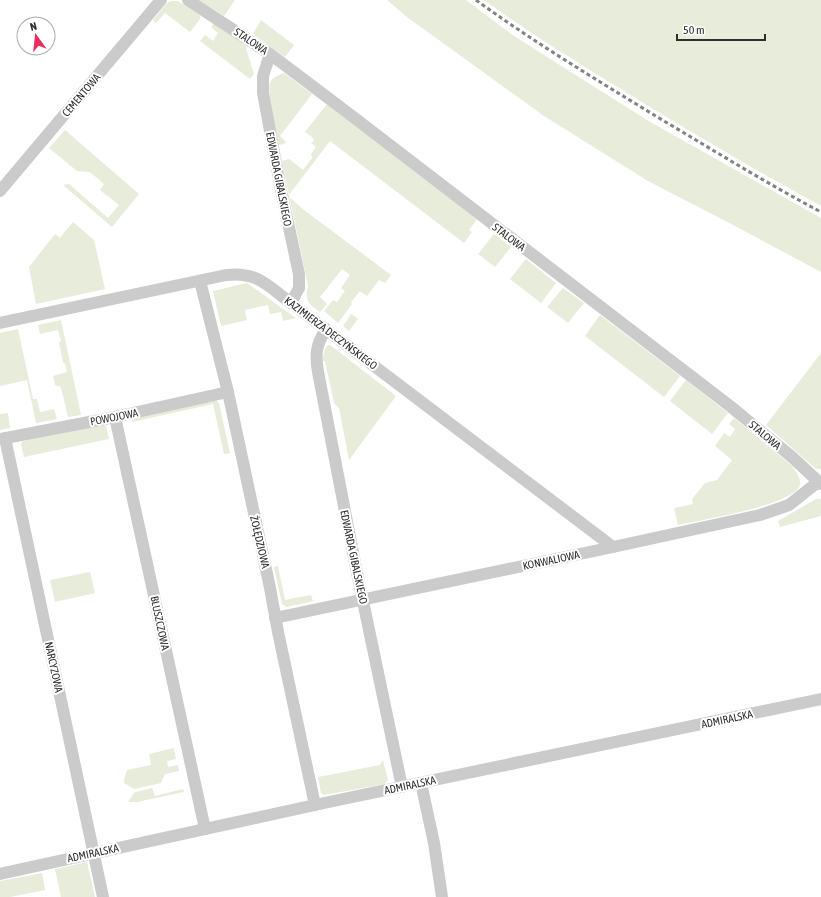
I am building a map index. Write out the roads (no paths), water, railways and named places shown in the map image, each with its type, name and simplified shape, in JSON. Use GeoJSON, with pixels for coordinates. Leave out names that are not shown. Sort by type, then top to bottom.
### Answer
{"type":"FeatureCollection","features":[{"type":"Feature","properties":{"kind":"street","name":"CEMENTOWA"},"geometry":{"type":"LineString","coordinates":[[0,191],[161,0]]}},
{"type":"Feature","properties":{"kind":"street","name":"STALOWA"},"geometry":{"type":"LineString","coordinates":[[188,0],[270,54],[730,406],[758,428],[820,483]]}},
{"type":"Feature","properties":{"kind":"street","name":"EDWARDA GIBALSKIEGO"},"geometry":{"type":"LineString","coordinates":[[270,54],[263,76],[263,93],[281,190],[299,274],[299,288],[291,303]]}},
{"type":"Feature","properties":{"kind":"street","name":"KAZIMIERZA DECZYŃSKIEGO"},"geometry":{"type":"LineString","coordinates":[[0,323],[200,280],[232,274],[250,276],[260,280],[326,329],[613,547]]}},
{"type":"Feature","properties":{"kind":"street","name":"ŻOŁĘDZIOWA"},"geometry":{"type":"LineString","coordinates":[[200,280],[228,392],[315,805]]}},
{"type":"Feature","properties":{"kind":"street","name":"EDWARDA GIBALSKIEGO"},"geometry":{"type":"LineString","coordinates":[[326,329],[318,343],[316,351],[317,366],[362,598],[402,787]]}},
{"type":"Feature","properties":{"kind":"street","name":"POWOJOWA"},"geometry":{"type":"LineString","coordinates":[[3,438],[115,417],[228,392]]}},
{"type":"Feature","properties":{"kind":"street","name":"BLUSZCZOWA"},"geometry":{"type":"LineString","coordinates":[[115,417],[205,828]]}},
{"type":"Feature","properties":{"kind":"street","name":"NARCYZOWA"},"geometry":{"type":"LineString","coordinates":[[3,438],[103,897]]}},
{"type":"Feature","properties":{"kind":"street","name":"KONWALIOWA"},"geometry":{"type":"LineString","coordinates":[[275,618],[362,598],[613,547],[760,515],[789,505],[820,483]]}},
{"type":"Feature","properties":{"kind":"street","name":"ADMIRALSKA"},"geometry":{"type":"LineString","coordinates":[[0,874],[205,828],[821,699]]}},
{"type":"Feature","properties":{"kind":"street"},"geometry":{"type":"LineString","coordinates":[[421,783],[434,843],[442,897]]}},
{"type":"Feature","properties":{"kind":"railway"},"geometry":{"type":"LineString","coordinates":[[476,0],[543,46],[613,90],[780,190],[821,212]]}}]}
